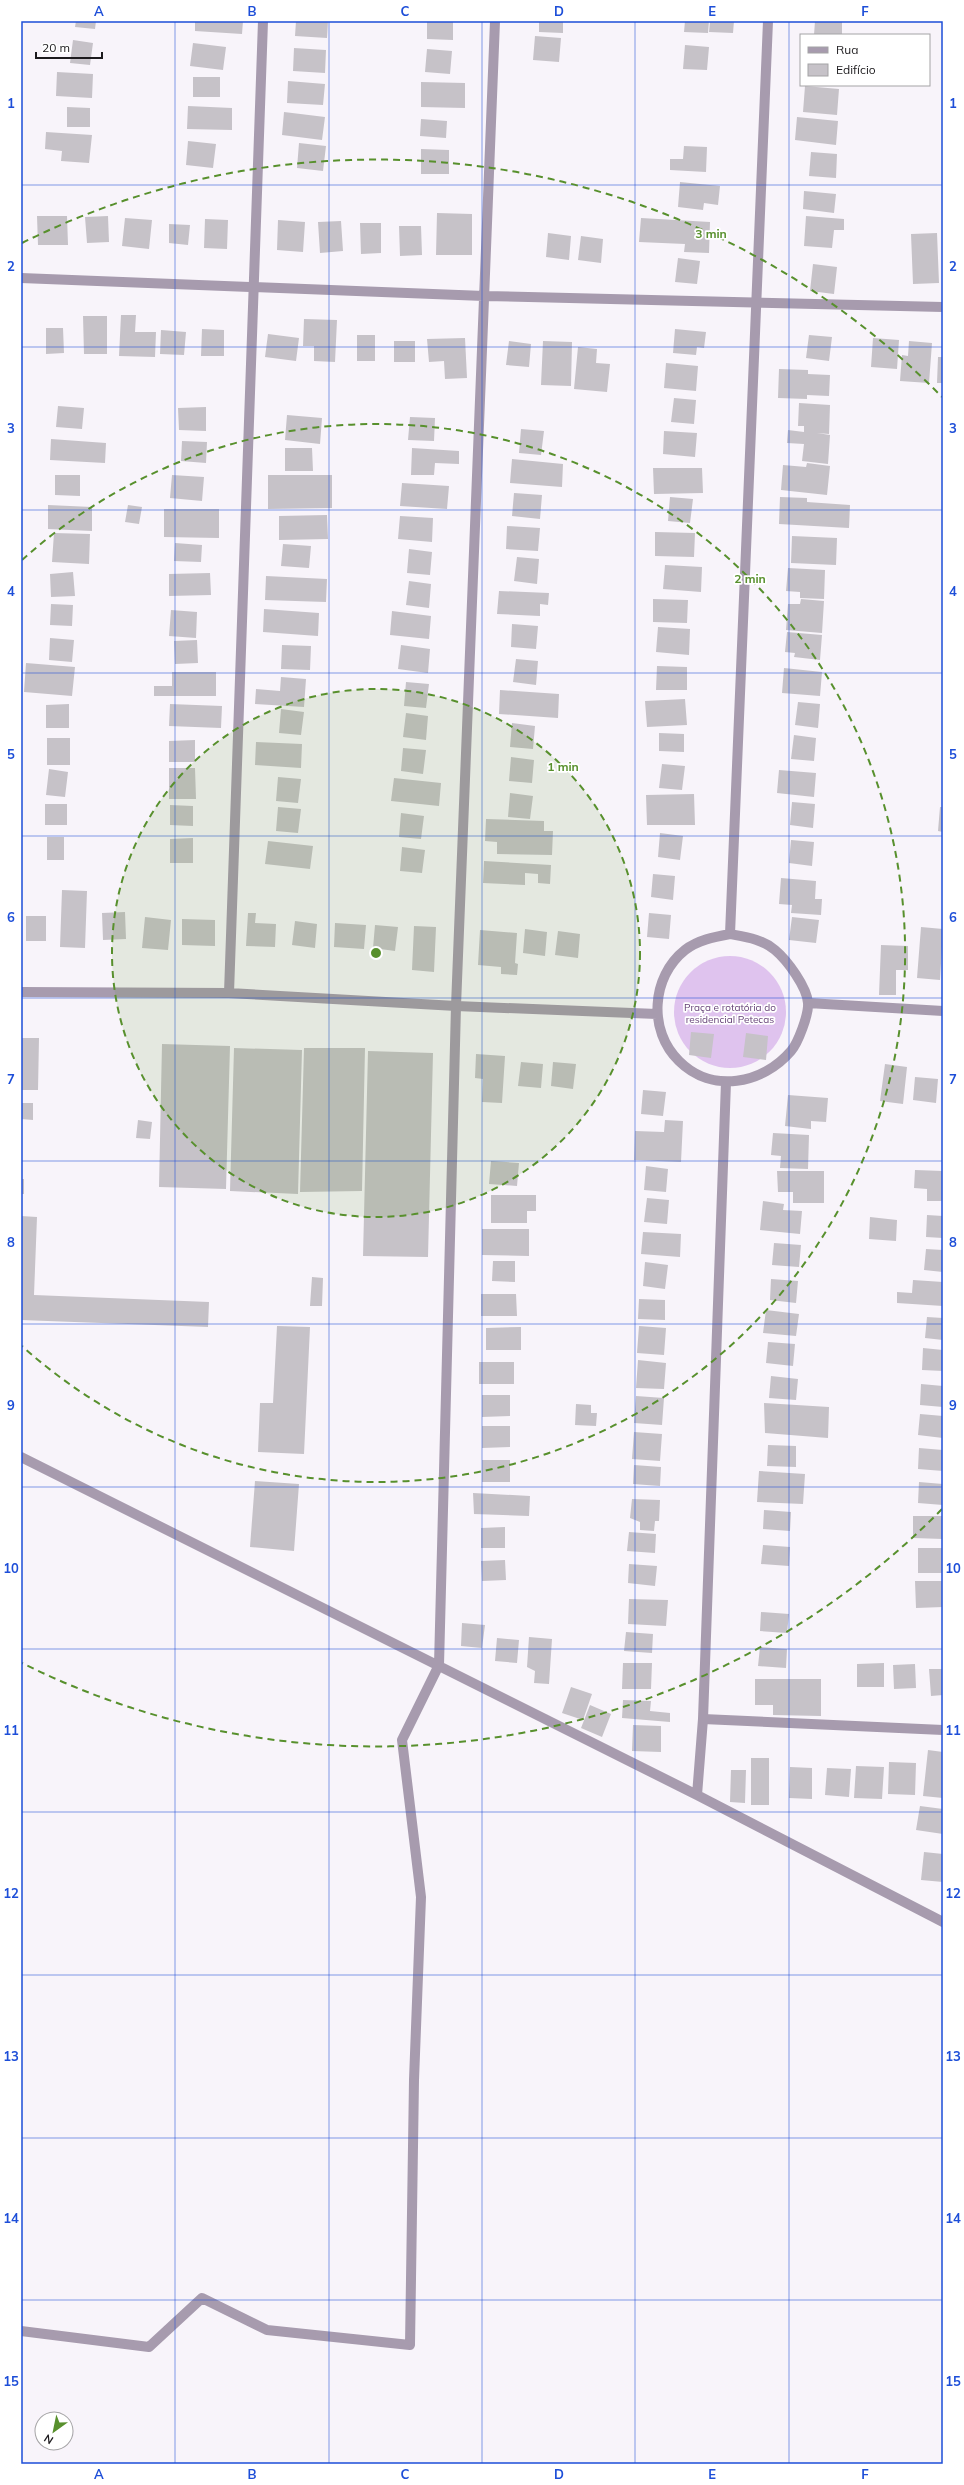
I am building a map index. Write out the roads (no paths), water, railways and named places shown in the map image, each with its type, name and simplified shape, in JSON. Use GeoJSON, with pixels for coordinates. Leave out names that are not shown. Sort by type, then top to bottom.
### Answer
{"type":"FeatureCollection","features":[{"type":"Feature","properties":{"kind":"street"},"geometry":{"type":"LineString","coordinates":[[229,993],[252,288],[263,21]]}},
{"type":"Feature","properties":{"kind":"street"},"geometry":{"type":"LineString","coordinates":[[21,2331],[149,2347],[202,2298],[267,2330],[410,2346],[414,2080],[421,1896],[402,1740],[438,1665],[456,1006],[496,21]]}},
{"type":"Feature","properties":{"kind":"street"},"geometry":{"type":"LineString","coordinates":[[730,934],[768,21]]}},
{"type":"Feature","properties":{"kind":"street"},"geometry":{"type":"LineString","coordinates":[[21,278],[484,296],[757,301],[943,307]]}},
{"type":"Feature","properties":{"kind":"street"},"geometry":{"type":"LineString","coordinates":[[730,934],[753,938],[775,949],[792,966],[808,1003],[802,1030],[794,1048],[781,1063],[765,1074],[746,1081],[726,1082],[701,1076],[679,1061],[664,1039],[657,1014],[659,990],[668,968],[685,950],[706,939],[730,934]]}},
{"type":"Feature","properties":{"kind":"street"},"geometry":{"type":"LineString","coordinates":[[21,992],[229,993],[456,1006],[657,1014]]}},
{"type":"Feature","properties":{"kind":"street"},"geometry":{"type":"LineString","coordinates":[[808,1003],[943,1011]]}},
{"type":"Feature","properties":{"kind":"street"},"geometry":{"type":"LineString","coordinates":[[697,1795],[703,1719],[726,1082]]}},
{"type":"Feature","properties":{"kind":"street"},"geometry":{"type":"LineString","coordinates":[[21,1457],[697,1795],[943,1922]]}},
{"type":"Feature","properties":{"kind":"street"},"geometry":{"type":"LineString","coordinates":[[703,1719],[943,1730]]}},
{"type":"Feature","properties":{"kind":"park label","name":"Praça e rotatória do residencial Petecas"},"geometry":{"type":"Point","coordinates":[730,1012]}}]}
